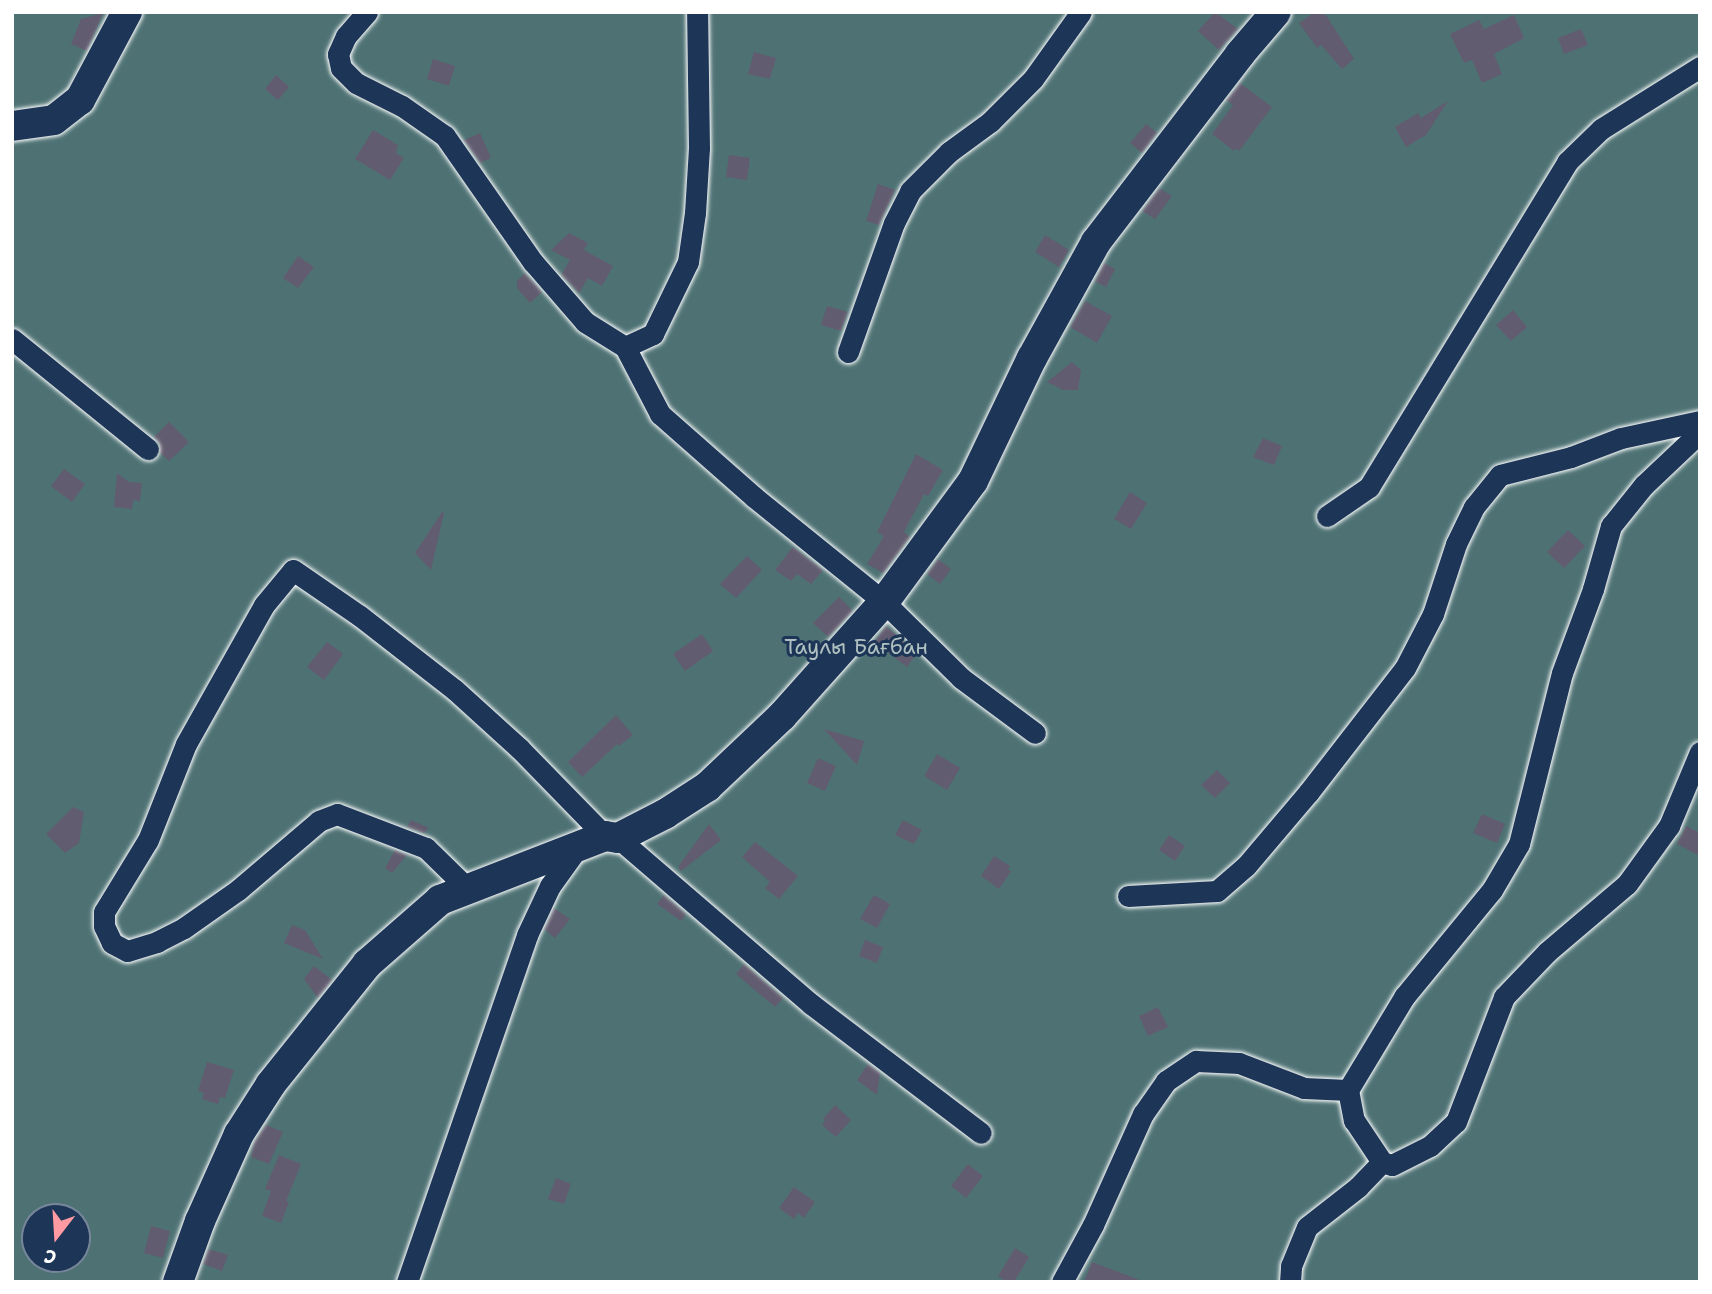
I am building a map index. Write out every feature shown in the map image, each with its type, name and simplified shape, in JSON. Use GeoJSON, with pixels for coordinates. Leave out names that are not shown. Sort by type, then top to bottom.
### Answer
{"type":"FeatureCollection","features":[{"type":"Feature","properties":{"kind":"street"},"geometry":{"type":"LineString","coordinates":[[12,126],[54,120],[80,100],[127,12]]}},
{"type":"Feature","properties":{"kind":"street"},"geometry":{"type":"LineString","coordinates":[[367,12],[342,45],[338,54],[341,68],[356,83],[378,97],[402,106],[445,136],[533,262],[584,322],[625,347],[660,414],[884,603],[961,678],[1035,733]]}},
{"type":"Feature","properties":{"kind":"street"},"geometry":{"type":"LineString","coordinates":[[625,347],[653,334],[688,262],[695,213],[699,148],[697,12]]}},
{"type":"Feature","properties":{"kind":"street"},"geometry":{"type":"LineString","coordinates":[[848,352],[894,223],[910,191],[949,152],[990,122],[1033,79],[1080,12]]}},
{"type":"Feature","properties":{"kind":"street"},"geometry":{"type":"LineString","coordinates":[[178,1282],[200,1221],[239,1134],[271,1084],[367,964],[440,900],[600,840],[707,787],[782,716],[884,603],[972,481],[1032,358],[1096,242],[1240,54],[1276,12]]}},
{"type":"Feature","properties":{"kind":"street"},"geometry":{"type":"LineString","coordinates":[[1327,516],[1369,487],[1567,162],[1601,129],[1700,67]]}},
{"type":"Feature","properties":{"kind":"street"},"geometry":{"type":"LineString","coordinates":[[12,339],[148,449]]}},
{"type":"Feature","properties":{"kind":"street"},"geometry":{"type":"LineString","coordinates":[[1128,896],[1217,891],[1247,866],[1308,793],[1405,668],[1433,614],[1456,544],[1474,507],[1500,475],[1571,457],[1620,438],[1700,421]]}},
{"type":"Feature","properties":{"kind":"street"},"geometry":{"type":"LineString","coordinates":[[1700,432],[1644,485],[1611,526],[1593,589],[1562,673],[1519,844],[1492,890],[1404,997],[1348,1090],[1354,1119],[1382,1162],[1392,1165],[1430,1146],[1456,1122],[1504,997],[1547,952],[1627,884],[1669,825],[1700,752]]}},
{"type":"Feature","properties":{"kind":"street"},"geometry":{"type":"LineString","coordinates":[[468,889],[426,848],[337,814],[319,821],[238,890],[184,928],[157,942],[127,951],[112,943],[104,926],[104,912],[148,840],[186,744],[264,605],[293,570],[360,615],[455,690],[520,749],[600,840],[981,1133]]}},
{"type":"Feature","properties":{"kind":"street"},"geometry":{"type":"LineString","coordinates":[[407,1282],[527,935],[550,886],[600,840]]}},
{"type":"Feature","properties":{"kind":"street"},"geometry":{"type":"LineString","coordinates":[[1062,1282],[1093,1225],[1143,1114],[1166,1082],[1196,1061],[1239,1063],[1304,1088],[1348,1090]]}},
{"type":"Feature","properties":{"kind":"street"},"geometry":{"type":"LineString","coordinates":[[1290,1282],[1291,1266],[1307,1227],[1358,1187],[1382,1162]]}},
{"type":"Feature","properties":{"kind":"green space","name":"Таулы Бағбан"},"geometry":{"type":"Polygon","coordinates":[[[12,12],[1700,12],[1700,1282],[12,1282],[12,12]]]}},
{"type":"Feature","properties":{"kind":"building"},"geometry":{"type":"Polygon","coordinates":[[[1215,12],[1238,29],[1219,50],[1198,31],[1215,12]]]}},
{"type":"Feature","properties":{"kind":"building"},"geometry":{"type":"Polygon","coordinates":[[[1315,12],[1326,15],[1354,59],[1342,69],[1321,45],[1317,48],[1299,23],[1315,12]]]}},
{"type":"Feature","properties":{"kind":"building"},"geometry":{"type":"Polygon","coordinates":[[[103,13],[87,51],[71,44],[81,19],[103,13]]]}},
{"type":"Feature","properties":{"kind":"building"},"geometry":{"type":"Polygon","coordinates":[[[1514,15],[1524,38],[1494,54],[1502,74],[1482,83],[1472,60],[1464,63],[1450,34],[1479,20],[1484,29],[1514,15]]]}},
{"type":"Feature","properties":{"kind":"building"},"geometry":{"type":"Polygon","coordinates":[[[1581,29],[1588,45],[1564,54],[1558,38],[1581,29]]]}},
{"type":"Feature","properties":{"kind":"building"},"geometry":{"type":"Polygon","coordinates":[[[754,52],[776,58],[770,79],[748,74],[754,52]]]}},
{"type":"Feature","properties":{"kind":"building"},"geometry":{"type":"Polygon","coordinates":[[[433,59],[455,66],[449,86],[427,79],[433,59]]]}},
{"type":"Feature","properties":{"kind":"building"},"geometry":{"type":"Polygon","coordinates":[[[276,75],[289,87],[278,100],[265,89],[276,75]]]}},
{"type":"Feature","properties":{"kind":"building"},"geometry":{"type":"Polygon","coordinates":[[[1240,83],[1272,107],[1239,151],[1236,148],[1234,151],[1212,134],[1233,105],[1226,100],[1240,83]]]}},
{"type":"Feature","properties":{"kind":"building"},"geometry":{"type":"Polygon","coordinates":[[[1448,101],[1426,135],[1406,147],[1395,127],[1418,113],[1421,118],[1448,101]]]}},
{"type":"Feature","properties":{"kind":"building"},"geometry":{"type":"Polygon","coordinates":[[[1146,124],[1157,133],[1142,153],[1130,143],[1146,124]]]}},
{"type":"Feature","properties":{"kind":"building"},"geometry":{"type":"Polygon","coordinates":[[[373,130],[398,145],[396,153],[404,158],[390,180],[355,159],[373,130]]]}},
{"type":"Feature","properties":{"kind":"building"},"geometry":{"type":"Polygon","coordinates":[[[480,133],[491,158],[480,163],[464,140],[480,133]]]}},
{"type":"Feature","properties":{"kind":"building"},"geometry":{"type":"Polygon","coordinates":[[[729,155],[750,158],[747,180],[726,177],[729,155]]]}},
{"type":"Feature","properties":{"kind":"building"},"geometry":{"type":"Polygon","coordinates":[[[878,184],[895,190],[879,225],[866,221],[878,184]]]}},
{"type":"Feature","properties":{"kind":"building"},"geometry":{"type":"Polygon","coordinates":[[[1159,188],[1172,196],[1155,219],[1142,211],[1159,188]]]}},
{"type":"Feature","properties":{"kind":"building"},"geometry":{"type":"Polygon","coordinates":[[[569,233],[588,243],[584,250],[613,266],[602,286],[588,278],[579,293],[561,275],[570,260],[551,250],[569,233]]]}},
{"type":"Feature","properties":{"kind":"building"},"geometry":{"type":"Polygon","coordinates":[[[1045,235],[1069,250],[1059,267],[1035,252],[1045,235]]]}},
{"type":"Feature","properties":{"kind":"building"},"geometry":{"type":"Polygon","coordinates":[[[298,256],[314,267],[298,288],[283,278],[298,256]]]}},
{"type":"Feature","properties":{"kind":"building"},"geometry":{"type":"Polygon","coordinates":[[[1104,263],[1115,269],[1106,287],[1095,281],[1104,263]]]}},
{"type":"Feature","properties":{"kind":"building"},"geometry":{"type":"Polygon","coordinates":[[[525,273],[542,292],[530,303],[517,288],[517,281],[525,273]]]}},
{"type":"Feature","properties":{"kind":"building"},"geometry":{"type":"Polygon","coordinates":[[[1085,301],[1112,316],[1097,343],[1070,327],[1085,301]]]}},
{"type":"Feature","properties":{"kind":"building"},"geometry":{"type":"Polygon","coordinates":[[[827,306],[848,312],[841,331],[821,325],[827,306]]]}},
{"type":"Feature","properties":{"kind":"building"},"geometry":{"type":"Polygon","coordinates":[[[1513,310],[1527,327],[1511,341],[1496,325],[1513,310]]]}},
{"type":"Feature","properties":{"kind":"building"},"geometry":{"type":"Polygon","coordinates":[[[1072,362],[1081,370],[1078,390],[1063,390],[1047,382],[1072,362]]]}},
{"type":"Feature","properties":{"kind":"building"},"geometry":{"type":"Polygon","coordinates":[[[169,422],[189,442],[169,461],[160,453],[160,444],[154,437],[169,422]]]}},
{"type":"Feature","properties":{"kind":"building"},"geometry":{"type":"Polygon","coordinates":[[[1263,438],[1282,446],[1274,465],[1253,457],[1263,438]]]}},
{"type":"Feature","properties":{"kind":"building"},"geometry":{"type":"Polygon","coordinates":[[[916,454],[943,470],[928,496],[924,494],[904,532],[910,537],[883,573],[867,564],[884,536],[877,532],[916,454]]]}},
{"type":"Feature","properties":{"kind":"building"},"geometry":{"type":"Polygon","coordinates":[[[64,469],[85,484],[72,502],[51,486],[64,469]]]}},
{"type":"Feature","properties":{"kind":"building"},"geometry":{"type":"Polygon","coordinates":[[[117,473],[129,482],[142,483],[140,501],[133,500],[132,509],[114,507],[117,473]]]}},
{"type":"Feature","properties":{"kind":"building"},"geometry":{"type":"Polygon","coordinates":[[[1130,492],[1147,503],[1131,529],[1114,519],[1130,492]]]}},
{"type":"Feature","properties":{"kind":"building"},"geometry":{"type":"Polygon","coordinates":[[[442,512],[444,513],[431,570],[415,553],[442,512]]]}},
{"type":"Feature","properties":{"kind":"building"},"geometry":{"type":"Polygon","coordinates":[[[1568,530],[1585,546],[1564,568],[1547,552],[1568,530]]]}},
{"type":"Feature","properties":{"kind":"building"},"geometry":{"type":"Polygon","coordinates":[[[793,547],[823,570],[811,584],[797,574],[791,581],[775,570],[793,547]]]}},
{"type":"Feature","properties":{"kind":"building"},"geometry":{"type":"Polygon","coordinates":[[[747,556],[762,570],[736,598],[720,584],[747,556]]]}},
{"type":"Feature","properties":{"kind":"building"},"geometry":{"type":"Polygon","coordinates":[[[938,559],[951,569],[940,584],[927,574],[938,559]]]}},
{"type":"Feature","properties":{"kind":"building"},"geometry":{"type":"Polygon","coordinates":[[[839,597],[853,611],[828,637],[813,623],[839,597]]]}},
{"type":"Feature","properties":{"kind":"building"},"geometry":{"type":"Polygon","coordinates":[[[886,626],[917,653],[907,667],[874,642],[886,626]]]}},
{"type":"Feature","properties":{"kind":"building"},"geometry":{"type":"Polygon","coordinates":[[[702,634],[713,651],[685,671],[673,654],[702,634]]]}},
{"type":"Feature","properties":{"kind":"building"},"geometry":{"type":"Polygon","coordinates":[[[327,642],[343,654],[324,680],[307,667],[327,642]]]}},
{"type":"Feature","properties":{"kind":"building"},"geometry":{"type":"Polygon","coordinates":[[[616,715],[633,735],[619,746],[617,744],[582,777],[568,762],[616,715]]]}},
{"type":"Feature","properties":{"kind":"building"},"geometry":{"type":"Polygon","coordinates":[[[824,729],[864,741],[857,765],[824,729]]]}},
{"type":"Feature","properties":{"kind":"building"},"geometry":{"type":"Polygon","coordinates":[[[937,754],[960,768],[947,790],[924,776],[937,754]]]}},
{"type":"Feature","properties":{"kind":"building"},"geometry":{"type":"Polygon","coordinates":[[[818,758],[836,766],[825,791],[807,783],[818,758]]]}},
{"type":"Feature","properties":{"kind":"building"},"geometry":{"type":"Polygon","coordinates":[[[1217,770],[1230,783],[1215,798],[1201,785],[1217,770]]]}},
{"type":"Feature","properties":{"kind":"building"},"geometry":{"type":"Polygon","coordinates":[[[73,807],[84,812],[79,843],[65,853],[46,834],[73,807]]]}},
{"type":"Feature","properties":{"kind":"building"},"geometry":{"type":"Polygon","coordinates":[[[1482,814],[1505,824],[1497,843],[1473,833],[1482,814]]]}},
{"type":"Feature","properties":{"kind":"building"},"geometry":{"type":"Polygon","coordinates":[[[411,820],[429,828],[424,833],[407,827],[411,820]]]}},
{"type":"Feature","properties":{"kind":"building"},"geometry":{"type":"Polygon","coordinates":[[[903,820],[922,830],[914,844],[895,835],[903,820]]]}},
{"type":"Feature","properties":{"kind":"building"},"geometry":{"type":"Polygon","coordinates":[[[709,824],[721,840],[681,871],[678,867],[709,824]]]}},
{"type":"Feature","properties":{"kind":"building"},"geometry":{"type":"Polygon","coordinates":[[[1686,826],[1700,833],[1700,856],[1677,844],[1686,826]]]}},
{"type":"Feature","properties":{"kind":"building"},"geometry":{"type":"Polygon","coordinates":[[[1169,835],[1185,846],[1175,861],[1159,850],[1169,835]]]}},
{"type":"Feature","properties":{"kind":"building"},"geometry":{"type":"Polygon","coordinates":[[[755,842],[798,876],[779,899],[765,888],[770,882],[742,857],[755,842]]]}},
{"type":"Feature","properties":{"kind":"building"},"geometry":{"type":"Polygon","coordinates":[[[395,850],[407,855],[392,873],[385,868],[395,850]]]}},
{"type":"Feature","properties":{"kind":"building"},"geometry":{"type":"Polygon","coordinates":[[[994,856],[1010,866],[1008,869],[1011,871],[999,889],[981,876],[994,856]]]}},
{"type":"Feature","properties":{"kind":"building"},"geometry":{"type":"Polygon","coordinates":[[[664,895],[686,914],[681,921],[657,904],[664,895]]]}},
{"type":"Feature","properties":{"kind":"building"},"geometry":{"type":"Polygon","coordinates":[[[874,895],[890,904],[877,928],[860,919],[874,895]]]}},
{"type":"Feature","properties":{"kind":"building"},"geometry":{"type":"Polygon","coordinates":[[[554,908],[570,919],[555,938],[544,929],[554,908]]]}},
{"type":"Feature","properties":{"kind":"building"},"geometry":{"type":"Polygon","coordinates":[[[292,925],[305,930],[323,959],[284,943],[292,925]]]}},
{"type":"Feature","properties":{"kind":"building"},"geometry":{"type":"Polygon","coordinates":[[[865,940],[883,947],[877,963],[859,956],[865,940]]]}},
{"type":"Feature","properties":{"kind":"building"},"geometry":{"type":"Polygon","coordinates":[[[744,964],[783,998],[775,1007],[736,974],[744,964]]]}},
{"type":"Feature","properties":{"kind":"building"},"geometry":{"type":"Polygon","coordinates":[[[314,966],[332,980],[318,998],[304,979],[314,966]]]}},
{"type":"Feature","properties":{"kind":"building"},"geometry":{"type":"Polygon","coordinates":[[[1158,1007],[1168,1027],[1148,1036],[1139,1016],[1158,1007]]]}},
{"type":"Feature","properties":{"kind":"building"},"geometry":{"type":"Polygon","coordinates":[[[207,1062],[234,1070],[225,1098],[220,1097],[218,1104],[202,1099],[204,1093],[198,1091],[207,1062]]]}},
{"type":"Feature","properties":{"kind":"building"},"geometry":{"type":"Polygon","coordinates":[[[868,1064],[880,1073],[877,1095],[857,1080],[868,1064]]]}},
{"type":"Feature","properties":{"kind":"building"},"geometry":{"type":"Polygon","coordinates":[[[835,1105],[851,1120],[836,1137],[822,1125],[825,1121],[823,1119],[835,1105]]]}},
{"type":"Feature","properties":{"kind":"building"},"geometry":{"type":"Polygon","coordinates":[[[266,1125],[283,1132],[269,1164],[251,1157],[254,1142],[266,1125]]]}},
{"type":"Feature","properties":{"kind":"building"},"geometry":{"type":"Polygon","coordinates":[[[279,1155],[301,1164],[286,1201],[289,1202],[281,1223],[262,1216],[271,1191],[265,1189],[279,1155]]]}},
{"type":"Feature","properties":{"kind":"building"},"geometry":{"type":"Polygon","coordinates":[[[968,1164],[983,1176],[966,1198],[951,1186],[968,1164]]]}},
{"type":"Feature","properties":{"kind":"building"},"geometry":{"type":"Polygon","coordinates":[[[556,1178],[571,1184],[564,1204],[548,1199],[556,1178]]]}},
{"type":"Feature","properties":{"kind":"building"},"geometry":{"type":"Polygon","coordinates":[[[794,1187],[815,1202],[804,1218],[798,1213],[794,1219],[779,1208],[794,1187]]]}},
{"type":"Feature","properties":{"kind":"building"},"geometry":{"type":"Polygon","coordinates":[[[151,1226],[170,1231],[163,1258],[144,1253],[151,1226]]]}},
{"type":"Feature","properties":{"kind":"building"},"geometry":{"type":"Polygon","coordinates":[[[1015,1248],[1029,1257],[1014,1282],[1008,1282],[998,1276],[1015,1248]]]}},
{"type":"Feature","properties":{"kind":"building"},"geometry":{"type":"Polygon","coordinates":[[[208,1249],[228,1255],[222,1271],[203,1264],[208,1249]]]}},
{"type":"Feature","properties":{"kind":"building"},"geometry":{"type":"Polygon","coordinates":[[[1092,1262],[1140,1280],[1140,1282],[1084,1282],[1092,1262]]]}}]}
